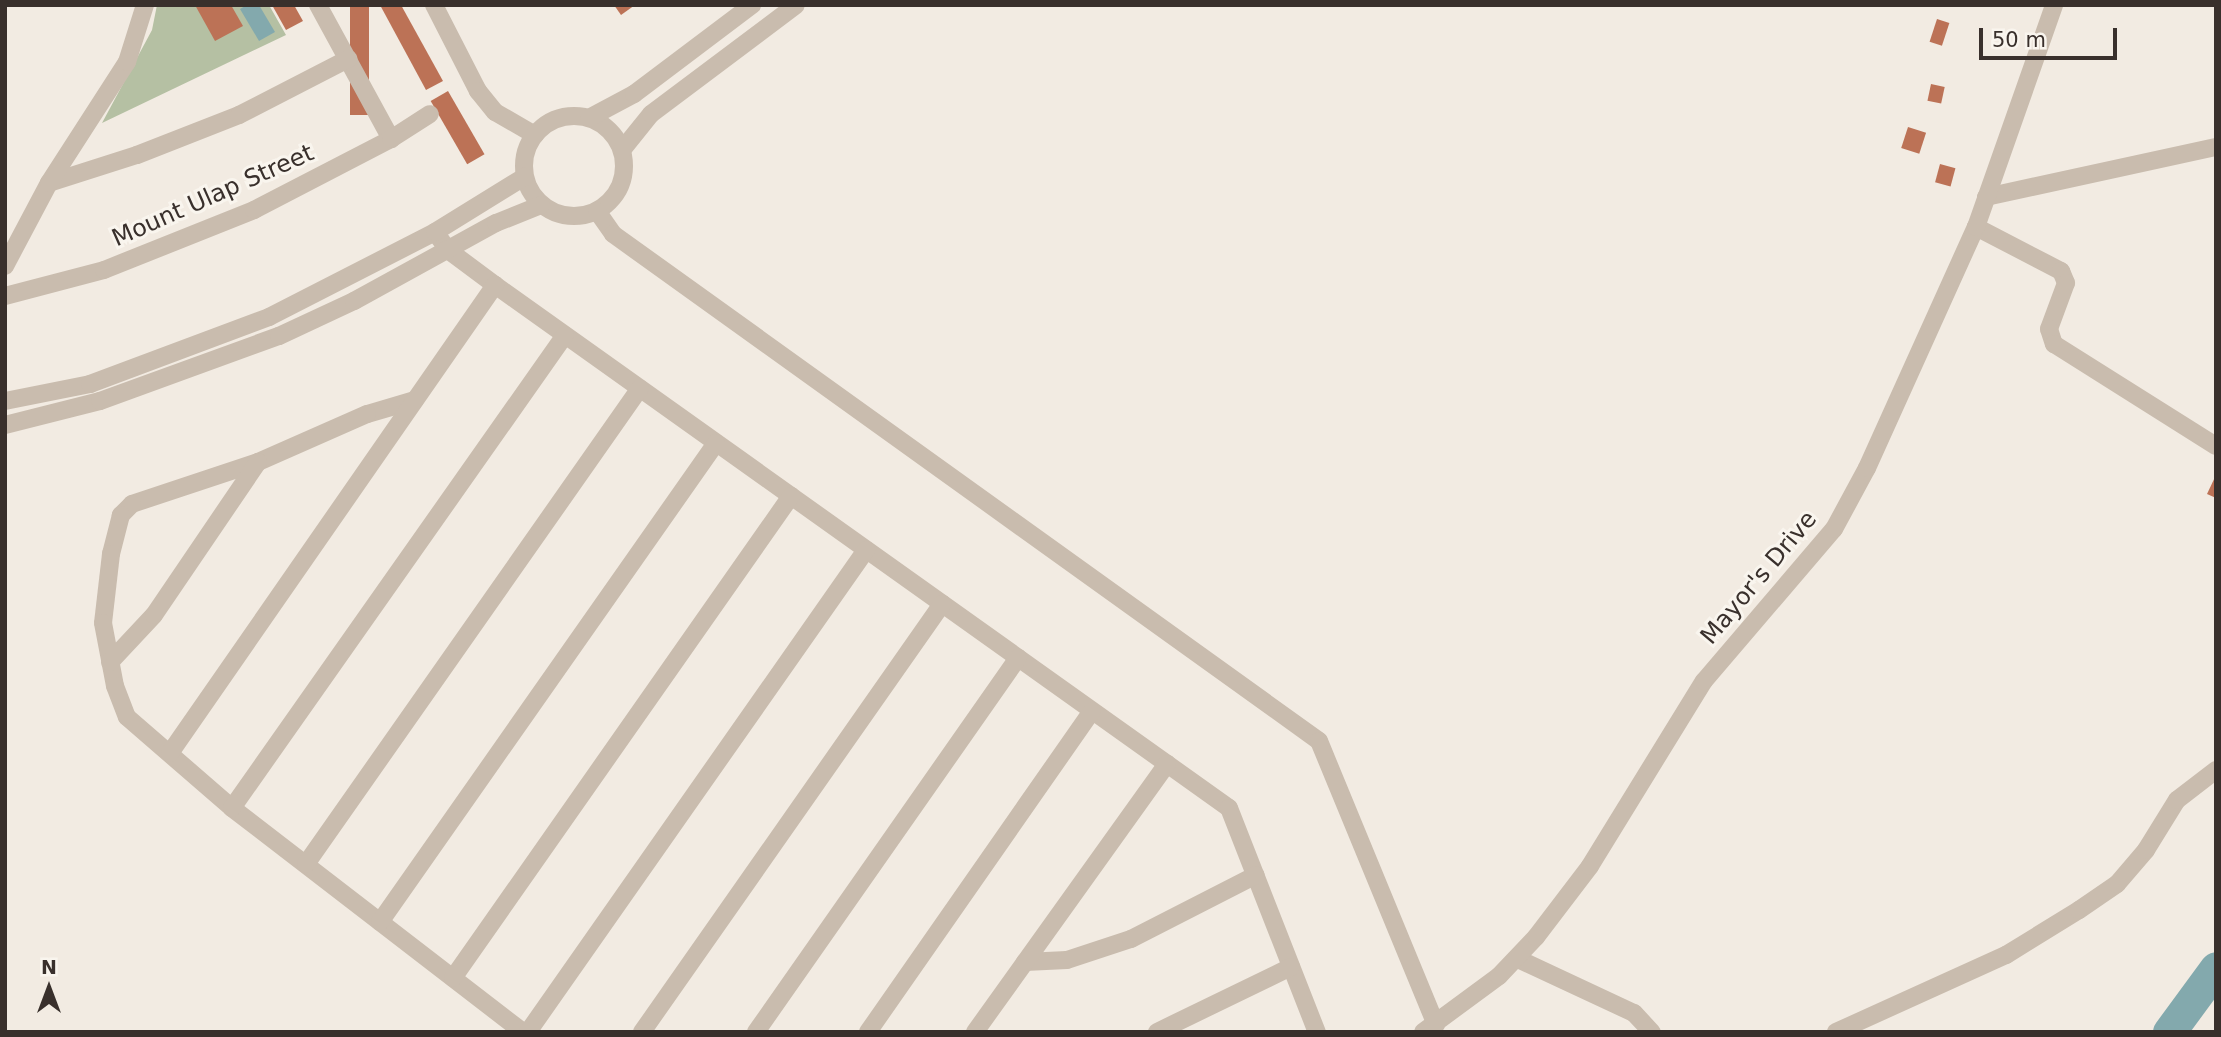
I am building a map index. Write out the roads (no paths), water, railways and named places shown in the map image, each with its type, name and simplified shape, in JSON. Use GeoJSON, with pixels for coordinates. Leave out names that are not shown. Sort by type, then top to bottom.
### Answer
{"type":"FeatureCollection","features":[{"type":"Feature","properties":{"kind":"street"},"geometry":{"type":"LineString","coordinates":[[5,266],[49,183],[127,62],[145,5]]}},
{"type":"Feature","properties":{"kind":"street"},"geometry":{"type":"LineString","coordinates":[[318,5],[391,139]]}},
{"type":"Feature","properties":{"kind":"street"},"geometry":{"type":"LineString","coordinates":[[434,5],[478,91],[495,112],[534,135]]}},
{"type":"Feature","properties":{"kind":"street"},"geometry":{"type":"LineString","coordinates":[[589,118],[614,136],[622,150],[622,182],[614,197],[597,211],[571,217],[541,205],[524,177],[527,148],[534,135],[559,118],[589,118],[634,94],[752,5]]}},
{"type":"Feature","properties":{"kind":"street"},"geometry":{"type":"LineString","coordinates":[[622,150],[651,114],[796,5]]}},
{"type":"Feature","properties":{"kind":"street","name":"Mayor's Drive"},"geometry":{"type":"LineString","coordinates":[[1429,1028],[1518,959],[1590,866],[1704,681],[1834,530],[1867,468],[1976,227],[2054,5]]}},
{"type":"Feature","properties":{"kind":"street"},"geometry":{"type":"LineString","coordinates":[[49,183],[137,155],[239,115],[348,59]]}},
{"type":"Feature","properties":{"kind":"street","name":"Mount Ulap Street"},"geometry":{"type":"LineString","coordinates":[[5,296],[104,271],[216,225],[391,139],[430,114]]}},
{"type":"Feature","properties":{"kind":"street"},"geometry":{"type":"LineString","coordinates":[[1986,197],[2216,147]]}},
{"type":"Feature","properties":{"kind":"street"},"geometry":{"type":"LineString","coordinates":[[5,401],[90,384],[269,317],[435,232],[524,177]]}},
{"type":"Feature","properties":{"kind":"street"},"geometry":{"type":"LineString","coordinates":[[5,425],[40,419],[201,367],[354,302],[448,250],[541,205]]}},
{"type":"Feature","properties":{"kind":"street"},"geometry":{"type":"LineString","coordinates":[[597,211],[613,234],[1319,741],[1429,1028]]}},
{"type":"Feature","properties":{"kind":"street"},"geometry":{"type":"LineString","coordinates":[[1976,227],[2061,271],[2066,283],[2049,330],[2054,344],[2216,446]]}},
{"type":"Feature","properties":{"kind":"street"},"geometry":{"type":"LineString","coordinates":[[435,232],[448,250],[495,285],[1229,808],[1317,1032]]}},
{"type":"Feature","properties":{"kind":"street"},"geometry":{"type":"LineString","coordinates":[[170,752],[495,285]]}},
{"type":"Feature","properties":{"kind":"street"},"geometry":{"type":"LineString","coordinates":[[232,808],[565,335]]}},
{"type":"Feature","properties":{"kind":"street"},"geometry":{"type":"LineString","coordinates":[[306,864],[640,388]]}},
{"type":"Feature","properties":{"kind":"street"},"geometry":{"type":"LineString","coordinates":[[415,400],[367,414],[258,462],[132,504],[121,515],[111,554],[103,623],[110,662],[127,717],[232,808],[525,1032],[866,550]]}},
{"type":"Feature","properties":{"kind":"street"},"geometry":{"type":"LineString","coordinates":[[380,922],[716,443]]}},
{"type":"Feature","properties":{"kind":"street"},"geometry":{"type":"LineString","coordinates":[[110,662],[154,615],[258,462]]}},
{"type":"Feature","properties":{"kind":"street"},"geometry":{"type":"LineString","coordinates":[[453,978],[791,496]]}},
{"type":"Feature","properties":{"kind":"street"},"geometry":{"type":"LineString","coordinates":[[642,1032],[942,604]]}},
{"type":"Feature","properties":{"kind":"street"},"geometry":{"type":"LineString","coordinates":[[755,1032],[1018,658]]}},
{"type":"Feature","properties":{"kind":"street"},"geometry":{"type":"LineString","coordinates":[[868,1032],[1092,711]]}},
{"type":"Feature","properties":{"kind":"street"},"geometry":{"type":"LineString","coordinates":[[975,1032],[1167,764]]}},
{"type":"Feature","properties":{"kind":"street"},"geometry":{"type":"LineString","coordinates":[[1836,1032],[2006,955],[2080,911],[2117,884],[2146,850],[2177,800],[2216,770]]}},
{"type":"Feature","properties":{"kind":"street"},"geometry":{"type":"LineString","coordinates":[[1025,962],[1067,960],[1131,939],[1256,875]]}},
{"type":"Feature","properties":{"kind":"street"},"geometry":{"type":"LineString","coordinates":[[1518,959],[1634,1013],[1652,1032]]}},
{"type":"Feature","properties":{"kind":"street"},"geometry":{"type":"LineString","coordinates":[[1157,1032],[1291,967]]}},
{"type":"Feature","properties":{"kind":"water"},"geometry":{"type":"Polygon","coordinates":[[[247,5],[259,5],[275,32],[259,41],[240,9],[247,5]]]}},
{"type":"Feature","properties":{"kind":"waterway"},"geometry":{"type":"LineString","coordinates":[[2169,1032],[2216,968]]}}]}
